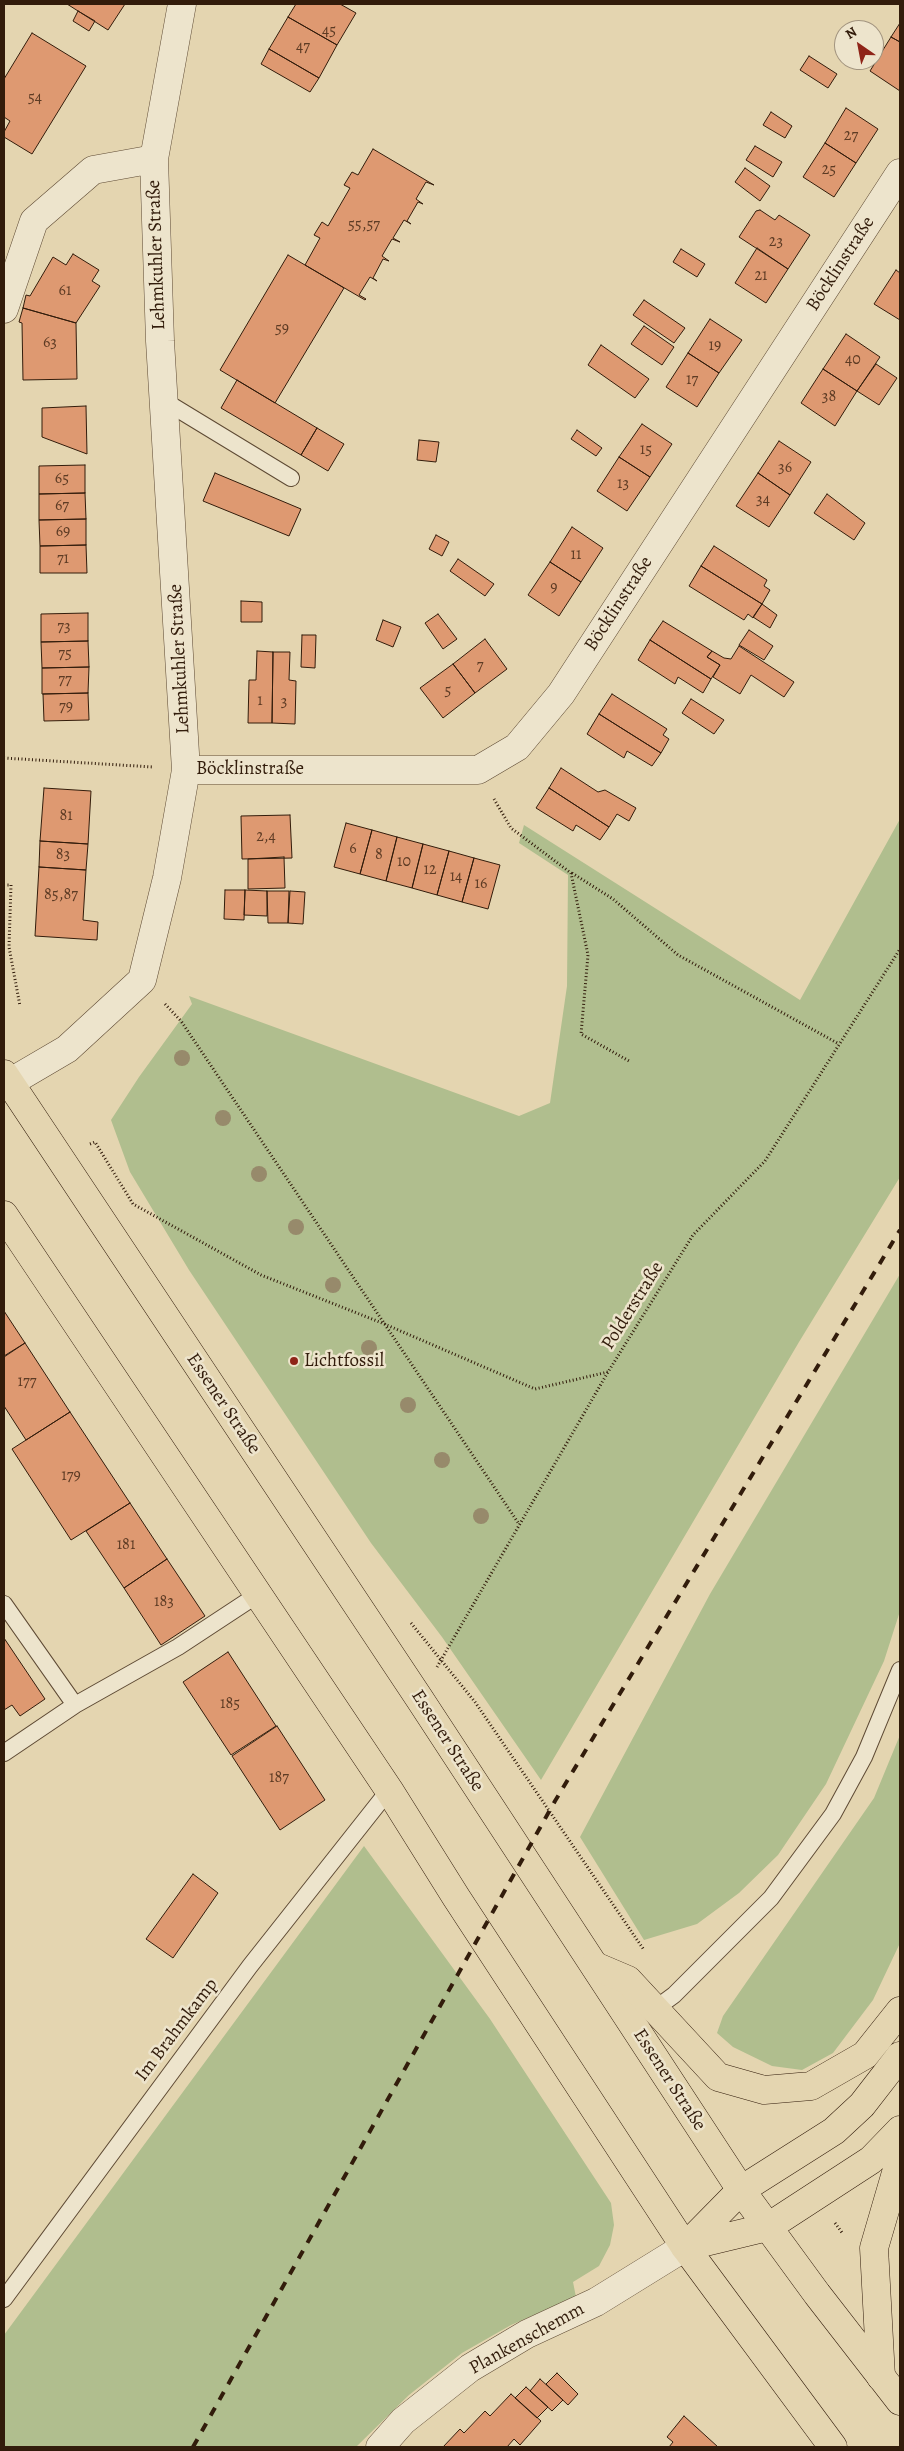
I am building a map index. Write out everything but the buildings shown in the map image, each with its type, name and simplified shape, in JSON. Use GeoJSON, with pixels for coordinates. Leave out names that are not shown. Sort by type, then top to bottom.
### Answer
{"type":"FeatureCollection","features":[{"type":"Feature","properties":{"kind":"main road","name":"Essener Straße"},"geometry":{"type":"LineString","coordinates":[[5,1080],[62,1162],[419,1698],[741,2190],[900,2401]]}},
{"type":"Feature","properties":{"kind":"main road"},"geometry":{"type":"LineString","coordinates":[[4,1215],[389,1790],[462,1906],[685,2247],[833,2447]]}},
{"type":"Feature","properties":{"kind":"main road"},"geometry":{"type":"LineString","coordinates":[[596,1966],[628,1980],[718,2077],[764,2090],[811,2086],[865,2055],[900,2012]]}},
{"type":"Feature","properties":{"kind":"main road"},"geometry":{"type":"LineString","coordinates":[[685,2247],[741,2190],[834,2131],[862,2105],[900,2056]]}},
{"type":"Feature","properties":{"kind":"main road"},"geometry":{"type":"LineString","coordinates":[[685,2247],[768,2227],[871,2160],[900,2130]]}},
{"type":"Feature","properties":{"kind":"main road"},"geometry":{"type":"LineString","coordinates":[[881,2377],[874,2248],[900,2159]]}},
{"type":"Feature","properties":{"kind":"street","name":"Lehmkuhler Straße"},"geometry":{"type":"LineString","coordinates":[[142,980],[167,878],[186,770],[166,402],[160,341],[154,159],[182,4]]}},
{"type":"Feature","properties":{"kind":"street","name":"Lehmkuhler Straße"},"geometry":{"type":"LineString","coordinates":[[4,309],[34,221],[93,170],[154,159]]}},
{"type":"Feature","properties":{"kind":"street","name":"Böcklinstraße"},"geometry":{"type":"LineString","coordinates":[[186,770],[478,770],[517,747],[561,694],[900,173]]}},
{"type":"Feature","properties":{"kind":"street"},"geometry":{"type":"LineString","coordinates":[[5,1080],[67,1049],[142,980]]}},
{"type":"Feature","properties":{"kind":"street","name":"Plankenschemm"},"geometry":{"type":"LineString","coordinates":[[380,2447],[403,2421],[470,2368],[527,2334],[596,2302],[685,2247]]}},
{"type":"Feature","properties":{"kind":"lane"},"geometry":{"type":"LineString","coordinates":[[166,402],[291,478]]}},
{"type":"Feature","properties":{"kind":"lane"},"geometry":{"type":"LineString","coordinates":[[4,1753],[75,1705],[178,1647],[257,1595]]}},
{"type":"Feature","properties":{"kind":"lane"},"geometry":{"type":"LineString","coordinates":[[4,1604],[75,1705]]}},
{"type":"Feature","properties":{"kind":"lane"},"geometry":{"type":"LineString","coordinates":[[655,2009],[674,1995],[771,1898],[833,1814],[864,1757],[900,1670]]}},
{"type":"Feature","properties":{"kind":"lane","name":"Im Brahmkamp"},"geometry":{"type":"LineString","coordinates":[[4,2299],[250,1966],[389,1790]]}},
{"type":"Feature","properties":{"kind":"path"},"geometry":{"type":"LineString","coordinates":[[4,758],[186,770]]}},
{"type":"Feature","properties":{"kind":"path"},"geometry":{"type":"LineString","coordinates":[[478,770],[511,828],[571,873],[613,899],[678,955],[839,1044]]}},
{"type":"Feature","properties":{"kind":"path"},"geometry":{"type":"LineString","coordinates":[[571,873],[588,955],[582,1034],[629,1061]]}},
{"type":"Feature","properties":{"kind":"path"},"geometry":{"type":"LineString","coordinates":[[4,885],[12,885],[10,947],[20,1006]]}},
{"type":"Feature","properties":{"kind":"path","name":"Polderstraße"},"geometry":{"type":"LineString","coordinates":[[419,1698],[608,1372],[693,1235],[765,1161],[900,948]]}},
{"type":"Feature","properties":{"kind":"path"},"geometry":{"type":"LineString","coordinates":[[142,980],[181,1021],[382,1323],[519,1524]]}},
{"type":"Feature","properties":{"kind":"path"},"geometry":{"type":"LineString","coordinates":[[62,1162],[95,1142],[133,1204],[261,1275],[382,1323],[535,1390],[608,1372]]}},
{"type":"Feature","properties":{"kind":"path"},"geometry":{"type":"LineString","coordinates":[[406,1617],[442,1658],[475,1702],[646,1954]]}},
{"type":"Feature","properties":{"kind":"green space"},"geometry":{"type":"Polygon","coordinates":[[[900,819],[900,1177],[799,1342],[541,1780],[442,1637],[371,1543],[189,1270],[130,1172],[111,1120],[139,1077],[192,1004],[189,996],[519,1116],[550,1103],[567,986],[568,875],[519,843],[524,825],[800,1000],[900,819]]]}},
{"type":"Feature","properties":{"kind":"green space"},"geometry":{"type":"Polygon","coordinates":[[[900,1274],[900,1611],[884,1661],[826,1784],[778,1855],[739,1893],[697,1924],[644,1940],[580,1837],[710,1594],[900,1274]]]}},
{"type":"Feature","properties":{"kind":"green space"},"geometry":{"type":"Polygon","coordinates":[[[900,1735],[900,1943],[873,2000],[833,2053],[802,2070],[772,2066],[733,2047],[717,2033],[723,2016],[874,1798],[900,1735]]]}},
{"type":"Feature","properties":{"kind":"green space"},"geometry":{"type":"Polygon","coordinates":[[[364,1846],[490,2019],[611,2203],[614,2225],[610,2245],[599,2266],[573,2282],[576,2297],[511,2325],[462,2353],[409,2395],[356,2447],[4,2447],[4,2335],[364,1846]]]}},
{"type":"Feature","properties":{"kind":"railway"},"geometry":{"type":"LineString","coordinates":[[193,2447],[555,1801],[900,1230]]}},
{"type":"Feature","properties":{"kind":"place","name":"Lichtfossil"},"geometry":{"type":"Point","coordinates":[294,1361]}}]}
